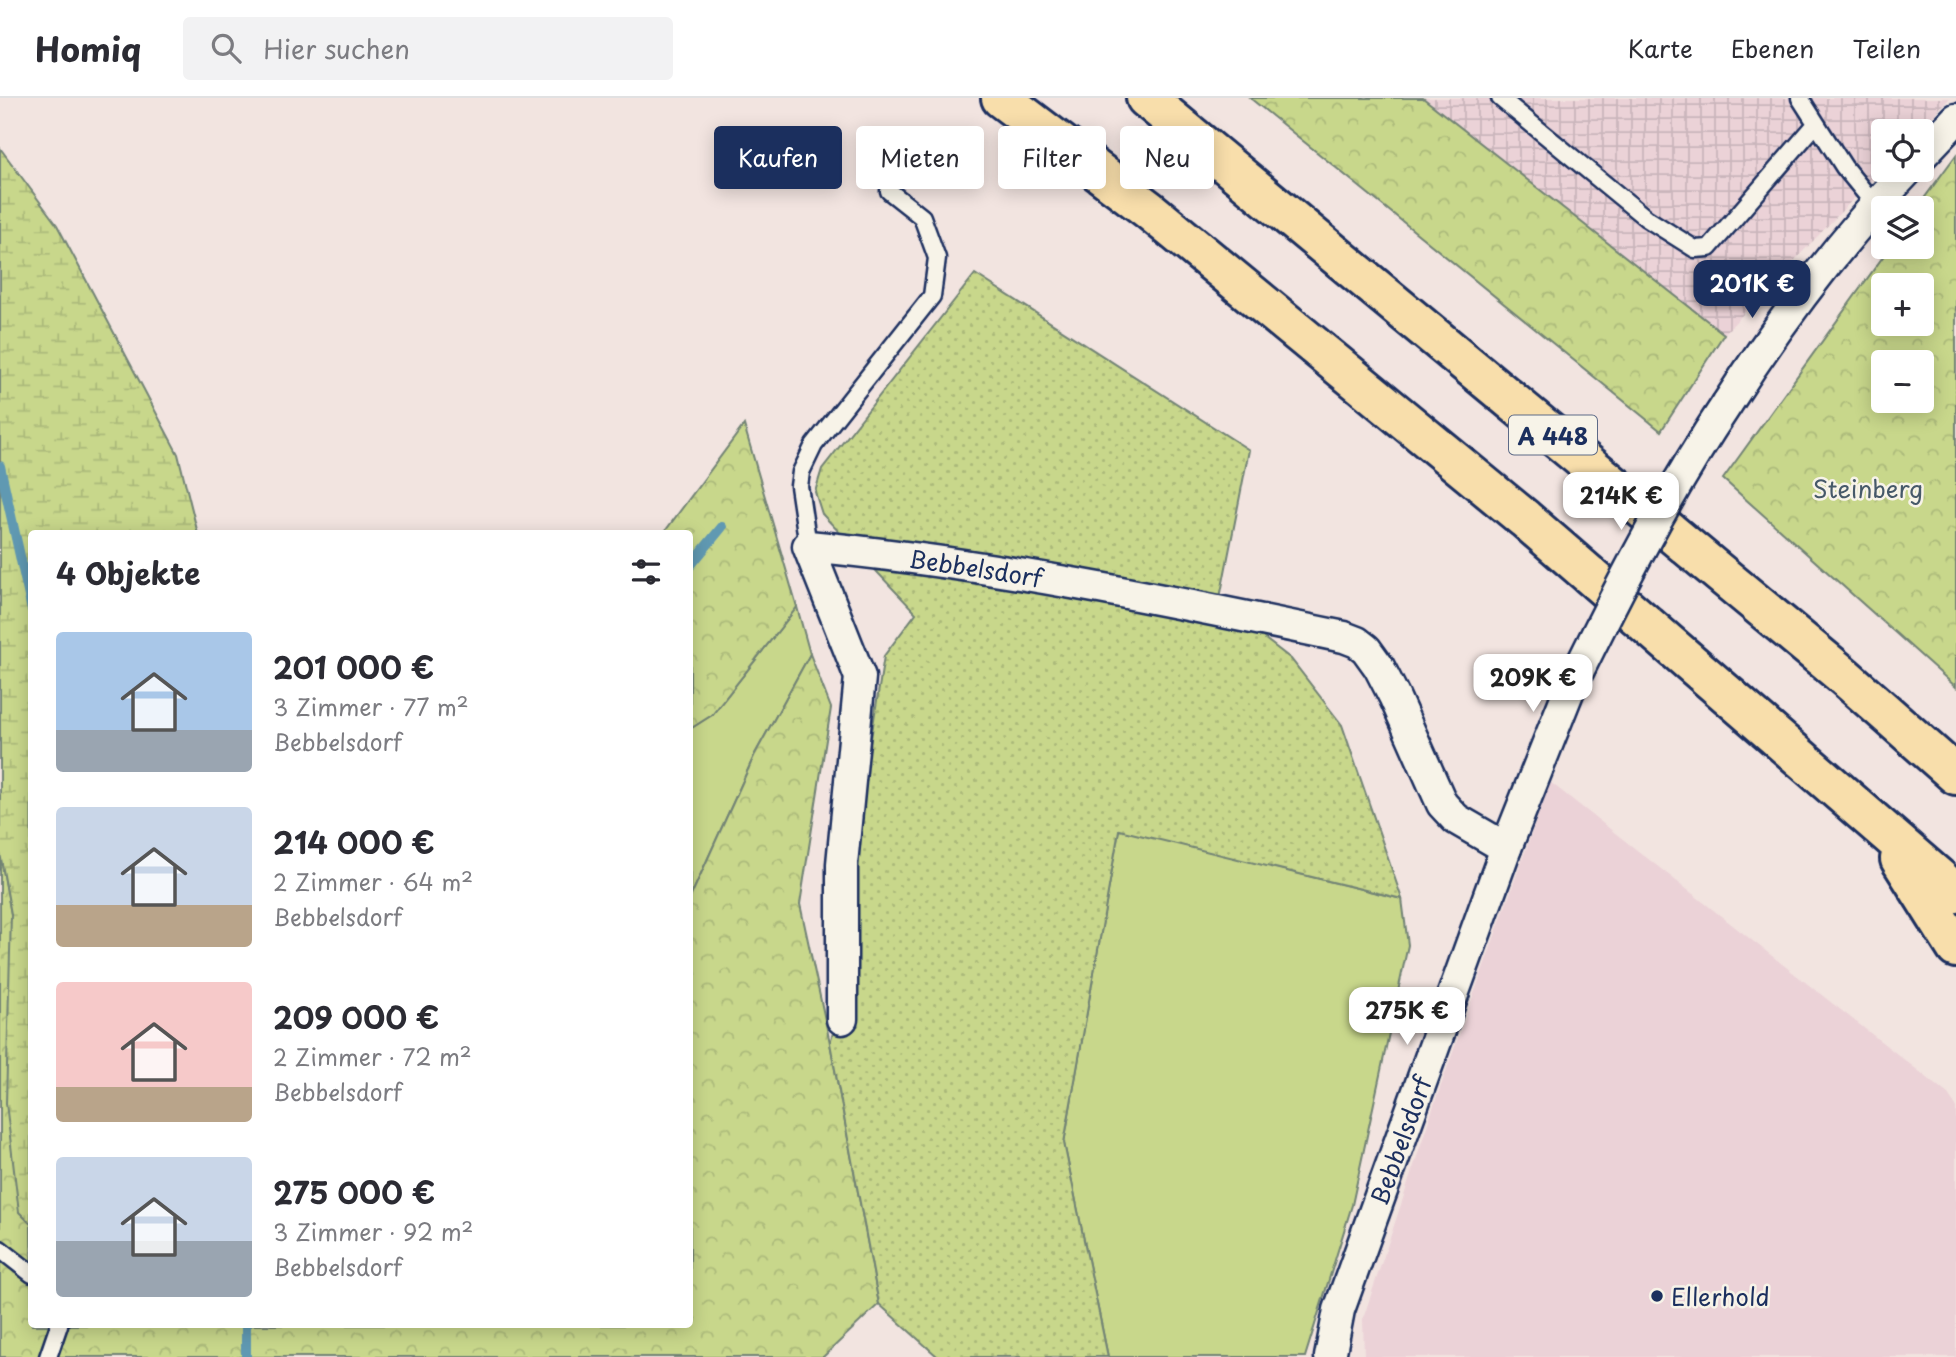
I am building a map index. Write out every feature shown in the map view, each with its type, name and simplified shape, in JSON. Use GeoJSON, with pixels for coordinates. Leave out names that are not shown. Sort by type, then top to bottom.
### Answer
{"type":"FeatureCollection","features":[{"type":"Feature","properties":{"kind":"highway"},"geometry":{"type":"LineString","coordinates":[[1001,98],[1149,209],[1525,519],[1956,893]]}},
{"type":"Feature","properties":{"kind":"highway","name":"A 448"},"geometry":{"type":"LineString","coordinates":[[1146,98],[1845,677],[1956,775]]}},
{"type":"Feature","properties":{"kind":"highway"},"geometry":{"type":"LineString","coordinates":[[1881,828],[1956,948]]}},
{"type":"Feature","properties":{"kind":"street"},"geometry":{"type":"LineString","coordinates":[[1934,142],[1956,119]]}},
{"type":"Feature","properties":{"kind":"street","name":"Bebbelsdorf"},"geometry":{"type":"LineString","coordinates":[[1883,196],[1897,182]]}},
{"type":"Feature","properties":{"kind":"street","name":"Bebbelsdorf"},"geometry":{"type":"LineString","coordinates":[[1330,1357],[1339,1310],[1366,1234],[1506,848],[1569,690],[1658,515],[1698,447],[1757,357],[1823,266],[1871,210]]}},
{"type":"Feature","properties":{"kind":"street"},"geometry":{"type":"LineString","coordinates":[[808,546],[860,677],[842,864],[842,1018]]}},
{"type":"Feature","properties":{"kind":"street","name":"Bebbelsdorf"},"geometry":{"type":"LineString","coordinates":[[808,546],[901,555],[1178,603],[1344,637],[1357,642],[1366,649],[1379,667],[1442,804],[1456,819],[1506,848]]}},
{"type":"Feature","properties":{"kind":"lane"},"geometry":{"type":"LineString","coordinates":[[1500,98],[1646,218],[1695,249],[1709,248],[1816,124]]}},
{"type":"Feature","properties":{"kind":"lane"},"geometry":{"type":"LineString","coordinates":[[1800,98],[1844,167],[1871,200]]}},
{"type":"Feature","properties":{"kind":"lane"},"geometry":{"type":"LineString","coordinates":[[808,546],[799,486],[801,472],[814,445],[932,296],[937,258],[922,217],[889,191]]}},
{"type":"Feature","properties":{"kind":"lane"},"geometry":{"type":"LineString","coordinates":[[0,1249],[28,1271]]}},
{"type":"Feature","properties":{"kind":"lane"},"geometry":{"type":"LineString","coordinates":[[48,1357],[58,1328]]}},
{"type":"Feature","properties":{"kind":"shaded area"},"geometry":{"type":"Polygon","coordinates":[[[1423,98],[1950,98],[1930,119],[1871,119],[1871,181],[1724,334],[1423,98]]]}},
{"type":"Feature","properties":{"kind":"shaded area"},"geometry":{"type":"Polygon","coordinates":[[[1550,782],[1948,1094],[1956,1106],[1956,1357],[1364,1357],[1363,1319],[1435,1102],[1550,782]]]}},
{"type":"Feature","properties":{"kind":"green space"},"geometry":{"type":"Polygon","coordinates":[[[1250,98],[1423,98],[1724,334],[1661,431],[1250,98]]]}},
{"type":"Feature","properties":{"kind":"green space"},"geometry":{"type":"Polygon","coordinates":[[[0,148],[57,225],[178,454],[197,530],[28,530],[28,1221],[19,1212],[6,1103],[11,914],[0,853],[0,148]]]}},
{"type":"Feature","properties":{"kind":"green space","name":"Steinberg"},"geometry":{"type":"Polygon","coordinates":[[[1956,155],[1956,687],[1723,479],[1871,273],[1871,336],[1934,336],[1934,273],[1871,273],[1881,259],[1934,259],[1934,196],[1926,196],[1956,155]]]}},
{"type":"Feature","properties":{"kind":"green space"},"geometry":{"type":"Polygon","coordinates":[[[975,274],[1249,450],[1219,603],[1291,659],[1342,725],[1402,899],[1119,830],[1064,1143],[1108,1357],[938,1357],[879,1304],[830,1043],[850,973],[852,859],[884,656],[916,613],[822,514],[815,492],[822,469],[975,274]]]}},
{"type":"Feature","properties":{"kind":"green space"},"geometry":{"type":"Polygon","coordinates":[[[744,425],[797,607],[712,715],[693,727],[693,530],[666,530],[744,425]]]}},
{"type":"Feature","properties":{"kind":"green space"},"geometry":{"type":"Polygon","coordinates":[[[797,607],[810,654],[755,754],[693,891],[693,727],[712,715],[797,607]]]}},
{"type":"Feature","properties":{"kind":"green space"},"geometry":{"type":"Polygon","coordinates":[[[810,654],[831,708],[800,904],[830,1043],[879,1304],[823,1357],[0,1357],[0,853],[11,914],[19,1211],[28,1221],[28,1328],[693,1328],[693,891],[755,754],[810,654]]]}},
{"type":"Feature","properties":{"kind":"green space"},"geometry":{"type":"Polygon","coordinates":[[[1119,829],[1402,899],[1408,945],[1352,1205],[1305,1357],[1108,1357],[1064,1143],[1119,829]]]}},
{"type":"Feature","properties":{"kind":"waterway"},"geometry":{"type":"LineString","coordinates":[[0,466],[28,592]]}},
{"type":"Feature","properties":{"kind":"waterway"},"geometry":{"type":"LineString","coordinates":[[693,562],[722,527]]}},
{"type":"Feature","properties":{"kind":"waterway"},"geometry":{"type":"LineString","coordinates":[[246,1328],[246,1357]]}},
{"type":"Feature","properties":{"kind":"place","name":"Ellerhold"},"geometry":{"type":"Point","coordinates":[1657,1296]}}]}
